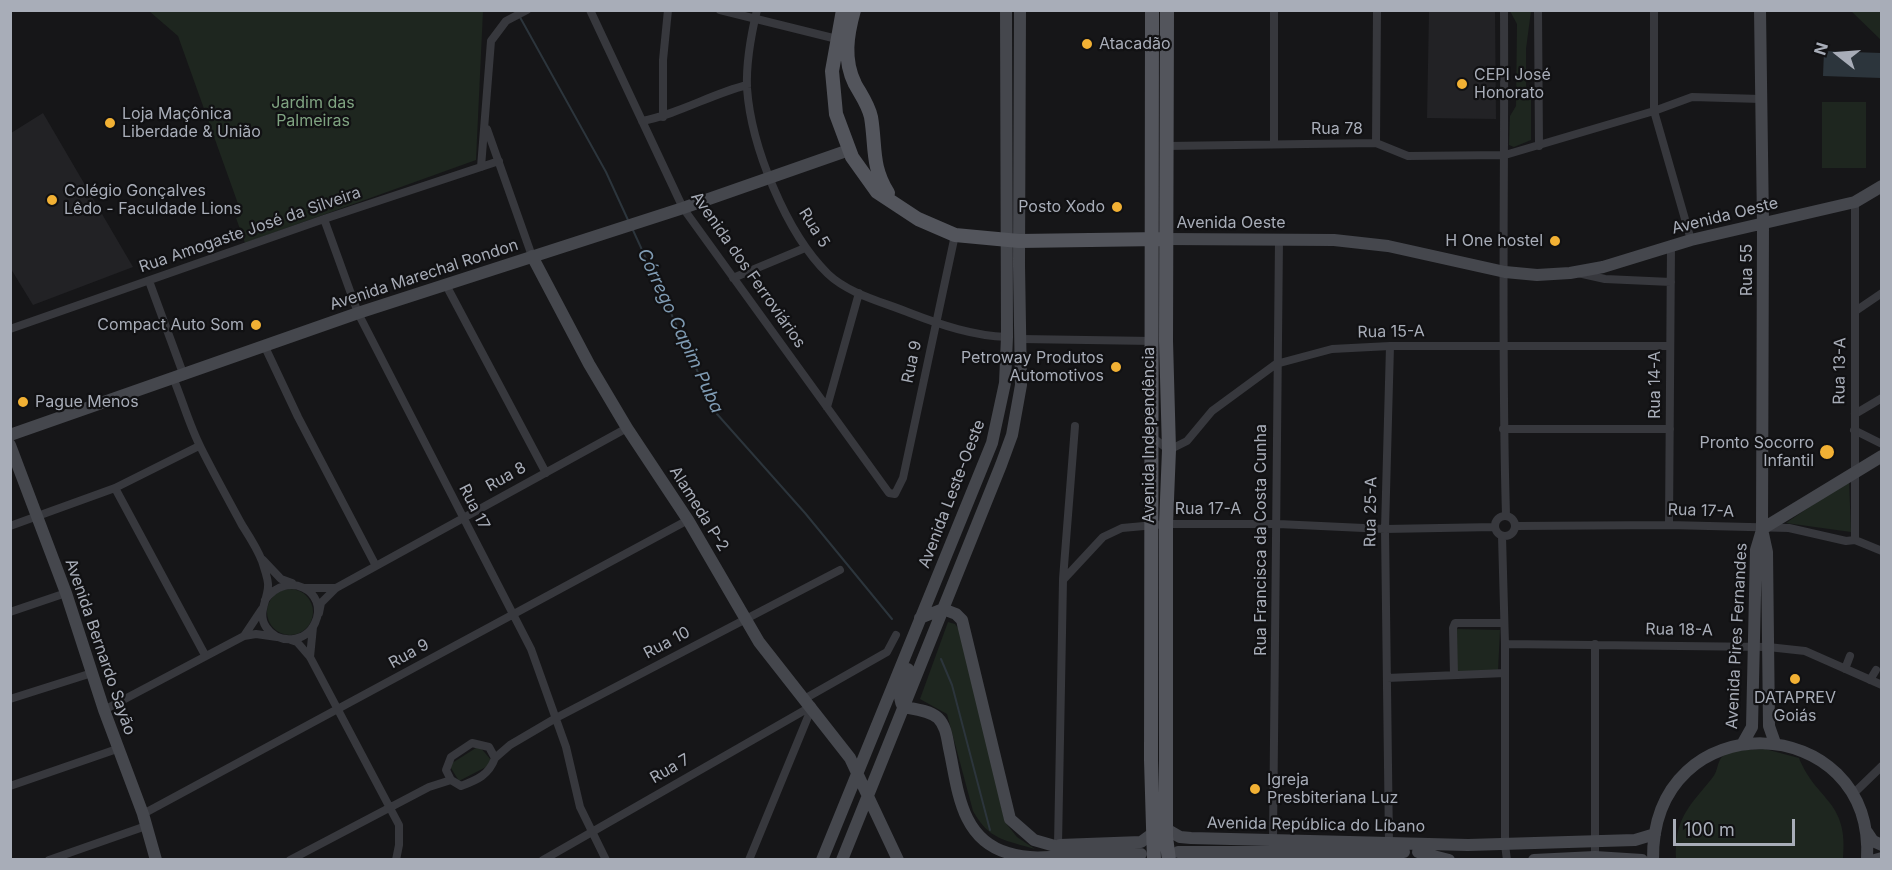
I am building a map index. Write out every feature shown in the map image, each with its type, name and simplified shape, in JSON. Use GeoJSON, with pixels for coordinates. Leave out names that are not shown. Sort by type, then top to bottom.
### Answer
{"type":"FeatureCollection","features":[{"type":"Feature","properties":{"kind":"main road","name":"Avenida Oeste"},"geometry":{"type":"LineString","coordinates":[[843,10],[832,71],[836,114],[849,150],[877,192],[918,219],[955,235],[1013,240],[1334,240],[1388,246],[1505,272],[1537,275],[1574,273],[1603,267],[1691,240],[1855,201],[1881,186]]}},
{"type":"Feature","properties":{"kind":"main road","name":"Avenida Oeste"},"geometry":{"type":"LineString","coordinates":[[854,10],[848,31],[847,50],[851,77],[865,98],[871,118],[877,176],[893,201]]}},
{"type":"Feature","properties":{"kind":"main road","name":"Avenida Leste-Oeste"},"geometry":{"type":"LineString","coordinates":[[842,860],[1012,435],[1021,385],[1013,240],[1005,10]]}},
{"type":"Feature","properties":{"kind":"main road","name":"Avenida Leste-Oeste"},"geometry":{"type":"LineString","coordinates":[[822,860],[992,443],[1005,383],[1013,240],[1020,10]]}},
{"type":"Feature","properties":{"kind":"main road","name":"Avenida Independência"},"geometry":{"type":"LineString","coordinates":[[1147,856],[1152,836],[1152,437],[1159,341],[1160,239],[1152,10]]}},
{"type":"Feature","properties":{"kind":"main road","name":"Avenida Independência"},"geometry":{"type":"LineString","coordinates":[[1160,239],[1167,146],[1167,10]]}},
{"type":"Feature","properties":{"kind":"main road","name":"Rua 55"},"geometry":{"type":"LineString","coordinates":[[1760,10],[1763,224],[1762,529]]}},
{"type":"Feature","properties":{"kind":"main road"},"geometry":{"type":"LineString","coordinates":[[834,97],[841,92],[857,89]]}},
{"type":"Feature","properties":{"kind":"main road"},"geometry":{"type":"LineString","coordinates":[[849,150],[863,143],[871,130]]}},
{"type":"Feature","properties":{"kind":"main road","name":"Avenida Marechal Rondon"},"geometry":{"type":"LineString","coordinates":[[10,435],[179,378],[358,313],[683,208],[849,150]]}},
{"type":"Feature","properties":{"kind":"main road","name":"Alameda P-2"},"geometry":{"type":"LineString","coordinates":[[532,256],[589,364],[627,428],[688,520],[746,618],[777,665],[809,702],[850,758],[898,860]]}},
{"type":"Feature","properties":{"kind":"main road","name":"Avenida Independência"},"geometry":{"type":"LineString","coordinates":[[1159,341],[1169,450],[1166,524],[1166,833],[1174,857]]}},
{"type":"Feature","properties":{"kind":"main road","name":"Avenida Bernardo Sayão"},"geometry":{"type":"LineString","coordinates":[[10,446],[66,593],[117,749],[145,820],[156,860]]}},
{"type":"Feature","properties":{"kind":"main road"},"geometry":{"type":"LineString","coordinates":[[1762,529],[1881,456]]}},
{"type":"Feature","properties":{"kind":"main road","name":"Avenida Pires Fernandes"},"geometry":{"type":"LineString","coordinates":[[1743,743],[1752,726],[1755,550],[1762,529]]}},
{"type":"Feature","properties":{"kind":"main road","name":"Avenida Pires Fernandes"},"geometry":{"type":"LineString","coordinates":[[1762,529],[1767,552],[1769,726],[1775,743]]}},
{"type":"Feature","properties":{"kind":"main road"},"geometry":{"type":"LineString","coordinates":[[920,618],[943,609],[956,614],[966,630],[1010,819],[1034,840],[1083,854]]}},
{"type":"Feature","properties":{"kind":"main road"},"geometry":{"type":"LineString","coordinates":[[908,647],[910,660],[899,697],[903,707],[932,714],[942,724],[962,808],[967,822],[980,838],[1008,853],[1061,859],[1083,854],[1147,856]]}},
{"type":"Feature","properties":{"kind":"main road"},"geometry":{"type":"LineString","coordinates":[[1152,672],[1167,672]]}},
{"type":"Feature","properties":{"kind":"main road"},"geometry":{"type":"LineString","coordinates":[[1653,860],[1654,834],[1669,796],[1686,772],[1710,755],[1743,743],[1775,743],[1814,757],[1850,791],[1871,840],[1881,845]]}},
{"type":"Feature","properties":{"kind":"main road"},"geometry":{"type":"LineString","coordinates":[[853,830],[865,823],[880,825]]}},
{"type":"Feature","properties":{"kind":"main road"},"geometry":{"type":"LineString","coordinates":[[1865,829],[1867,860]]}},
{"type":"Feature","properties":{"kind":"main road","name":"Avenida República do Líbano"},"geometry":{"type":"LineString","coordinates":[[1166,833],[1191,838],[1468,845],[1639,839],[1654,834]]}},
{"type":"Feature","properties":{"kind":"main road"},"geometry":{"type":"LineString","coordinates":[[1058,845],[1141,842],[1152,836]]}},
{"type":"Feature","properties":{"kind":"main road","name":"Avenida República do Líbano"},"geometry":{"type":"LineString","coordinates":[[1174,857],[1418,852],[1468,845]]}},
{"type":"Feature","properties":{"kind":"main road","name":"Avenida República do Líbano"},"geometry":{"type":"LineString","coordinates":[[1418,852],[1449,860]]}},
{"type":"Feature","properties":{"kind":"main road","name":"Avenida República do Líbano"},"geometry":{"type":"LineString","coordinates":[[1174,857],[1320,860]]}},
{"type":"Feature","properties":{"kind":"main road"},"geometry":{"type":"LineString","coordinates":[[1534,860],[1595,857],[1642,860]]}},
{"type":"Feature","properties":{"kind":"main road"},"geometry":{"type":"LineString","coordinates":[[1875,860],[1881,858]]}},
{"type":"Feature","properties":{"kind":"street"},"geometry":{"type":"LineString","coordinates":[[481,167],[488,53],[496,31],[506,21],[527,10]]}},
{"type":"Feature","properties":{"kind":"street","name":"Avenida dos Ferroviários"},"geometry":{"type":"LineString","coordinates":[[590,10],[683,208],[883,488],[895,494]]}},
{"type":"Feature","properties":{"kind":"street"},"geometry":{"type":"LineString","coordinates":[[663,117],[663,51],[668,10]]}},
{"type":"Feature","properties":{"kind":"street"},"geometry":{"type":"LineString","coordinates":[[720,10],[756,14],[837,39]]}},
{"type":"Feature","properties":{"kind":"street"},"geometry":{"type":"LineString","coordinates":[[1274,10],[1274,144]]}},
{"type":"Feature","properties":{"kind":"street"},"geometry":{"type":"LineString","coordinates":[[1376,144],[1377,10]]}},
{"type":"Feature","properties":{"kind":"street"},"geometry":{"type":"LineString","coordinates":[[1504,10],[1505,272],[1502,347],[1506,515]]}},
{"type":"Feature","properties":{"kind":"street"},"geometry":{"type":"LineString","coordinates":[[1538,10],[1539,146]]}},
{"type":"Feature","properties":{"kind":"street"},"geometry":{"type":"LineString","coordinates":[[1654,10],[1653,111],[1691,240]]}},
{"type":"Feature","properties":{"kind":"street","name":"Rua 5"},"geometry":{"type":"LineString","coordinates":[[756,14],[747,85],[749,108],[767,177],[805,248],[828,274],[859,293],[936,323],[990,337],[1007,337]]}},
{"type":"Feature","properties":{"kind":"street"},"geometry":{"type":"LineString","coordinates":[[642,122],[663,117],[747,85]]}},
{"type":"Feature","properties":{"kind":"street","name":"Rua 78"},"geometry":{"type":"LineString","coordinates":[[1167,146],[1376,144],[1408,156],[1505,155],[1653,111],[1692,97],[1761,99]]}},
{"type":"Feature","properties":{"kind":"street","name":"Alameda P-2"},"geometry":{"type":"LineString","coordinates":[[485,123],[532,256]]}},
{"type":"Feature","properties":{"kind":"street","name":"Rua Amogaste José da Silveira"},"geometry":{"type":"LineString","coordinates":[[10,329],[324,219],[499,161]]}},
{"type":"Feature","properties":{"kind":"street","name":"Rua 13-A"},"geometry":{"type":"LineString","coordinates":[[1855,201],[1857,310],[1853,472],[1855,540]]}},
{"type":"Feature","properties":{"kind":"street","name":"Rua 17"},"geometry":{"type":"LineString","coordinates":[[324,219],[358,313],[531,649],[566,747],[580,807],[606,860]]}},
{"type":"Feature","properties":{"kind":"street","name":"Rua 9"},"geometry":{"type":"LineString","coordinates":[[895,494],[903,478],[955,235]]}},
{"type":"Feature","properties":{"kind":"street","name":"Rua Francisca da Costa Cunha"},"geometry":{"type":"LineString","coordinates":[[1273,840],[1278,524],[1276,364],[1279,240]]}},
{"type":"Feature","properties":{"kind":"street","name":"Rua 14-A"},"geometry":{"type":"LineString","coordinates":[[1669,525],[1671,246]]}},
{"type":"Feature","properties":{"kind":"street"},"geometry":{"type":"LineString","coordinates":[[732,278],[805,248]]}},
{"type":"Feature","properties":{"kind":"street","name":"Avenida Oeste"},"geometry":{"type":"LineString","coordinates":[[1574,273],[1605,279],[1671,282]]}},
{"type":"Feature","properties":{"kind":"street"},"geometry":{"type":"LineString","coordinates":[[149,281],[199,446],[261,559],[269,586],[263,604],[266,627],[285,639],[298,639],[315,623]]}},
{"type":"Feature","properties":{"kind":"street"},"geometry":{"type":"LineString","coordinates":[[446,285],[546,473]]}},
{"type":"Feature","properties":{"kind":"street"},"geometry":{"type":"LineString","coordinates":[[827,407],[859,293]]}},
{"type":"Feature","properties":{"kind":"street"},"geometry":{"type":"LineString","coordinates":[[1857,310],[1881,293]]}},
{"type":"Feature","properties":{"kind":"street"},"geometry":{"type":"LineString","coordinates":[[1020,339],[1159,341]]}},
{"type":"Feature","properties":{"kind":"street","name":"Rua 15-A"},"geometry":{"type":"LineString","coordinates":[[1169,450],[1187,441],[1212,411],[1276,364],[1332,349],[1390,346],[1670,346]]}},
{"type":"Feature","properties":{"kind":"street","name":"Rua 25-A"},"geometry":{"type":"LineString","coordinates":[[1389,844],[1385,529],[1390,346]]}},
{"type":"Feature","properties":{"kind":"street"},"geometry":{"type":"LineString","coordinates":[[265,347],[298,417],[376,566]]}},
{"type":"Feature","properties":{"kind":"street"},"geometry":{"type":"LineString","coordinates":[[1855,414],[1881,398]]}},
{"type":"Feature","properties":{"kind":"street"},"geometry":{"type":"LineString","coordinates":[[1058,845],[1063,579],[1075,426]]}},
{"type":"Feature","properties":{"kind":"street","name":"Rua 8"},"geometry":{"type":"LineString","coordinates":[[315,623],[321,603],[336,588],[627,428]]}},
{"type":"Feature","properties":{"kind":"street"},"geometry":{"type":"LineString","coordinates":[[1503,429],[1670,429]]}},
{"type":"Feature","properties":{"kind":"street"},"geometry":{"type":"LineString","coordinates":[[1854,430],[1881,444]]}},
{"type":"Feature","properties":{"kind":"street"},"geometry":{"type":"LineString","coordinates":[[1152,437],[1169,450]]}},
{"type":"Feature","properties":{"kind":"street"},"geometry":{"type":"LineString","coordinates":[[10,526],[114,488],[199,446]]}},
{"type":"Feature","properties":{"kind":"street"},"geometry":{"type":"LineString","coordinates":[[114,488],[205,654]]}},
{"type":"Feature","properties":{"kind":"street"},"geometry":{"type":"LineString","coordinates":[[1502,536],[1510,535],[1516,526],[1514,519],[1506,515],[1497,518],[1495,527],[1502,536],[1507,860]]}},
{"type":"Feature","properties":{"kind":"street","name":"Rua 9"},"geometry":{"type":"LineString","coordinates":[[49,860],[145,820],[340,710],[688,520]]}},
{"type":"Feature","properties":{"kind":"street","name":"Rua 17-A"},"geometry":{"type":"LineString","coordinates":[[1063,579],[1085,554],[1109,533],[1151,525],[1278,524],[1385,529],[1495,527]]}},
{"type":"Feature","properties":{"kind":"street","name":"Rua 17-A"},"geometry":{"type":"LineString","coordinates":[[1516,526],[1669,525],[1789,528],[1846,541],[1855,540],[1881,551]]}},
{"type":"Feature","properties":{"kind":"street"},"geometry":{"type":"LineString","coordinates":[[261,559],[281,579],[300,586],[316,601],[310,657]]}},
{"type":"Feature","properties":{"kind":"street","name":"Rua 10"},"geometry":{"type":"LineString","coordinates":[[495,758],[510,745],[556,718],[840,570]]}},
{"type":"Feature","properties":{"kind":"street"},"geometry":{"type":"LineString","coordinates":[[244,636],[263,604],[277,587],[300,586]]}},
{"type":"Feature","properties":{"kind":"street","name":"Rua 8"},"geometry":{"type":"LineString","coordinates":[[300,586],[336,588]]}},
{"type":"Feature","properties":{"kind":"street"},"geometry":{"type":"LineString","coordinates":[[10,612],[66,593]]}},
{"type":"Feature","properties":{"kind":"street"},"geometry":{"type":"LineString","coordinates":[[1454,675],[1453,628],[1455,623],[1504,623]]}},
{"type":"Feature","properties":{"kind":"street"},"geometry":{"type":"LineString","coordinates":[[104,710],[205,654],[244,636],[256,634],[297,642],[310,657],[340,710],[399,825],[396,860]]}},
{"type":"Feature","properties":{"kind":"street","name":"Rua 7"},"geometry":{"type":"LineString","coordinates":[[543,860],[809,702],[887,652],[896,635]]}},
{"type":"Feature","properties":{"kind":"street","name":"Rua 18-A"},"geometry":{"type":"LineString","coordinates":[[1505,644],[1754,646],[1805,651],[1881,685]]}},
{"type":"Feature","properties":{"kind":"street"},"geometry":{"type":"LineString","coordinates":[[1595,644],[1595,857]]}},
{"type":"Feature","properties":{"kind":"street"},"geometry":{"type":"LineString","coordinates":[[1845,669],[1850,656]]}},
{"type":"Feature","properties":{"kind":"street"},"geometry":{"type":"LineString","coordinates":[[1870,680],[1876,670]]}},
{"type":"Feature","properties":{"kind":"street"},"geometry":{"type":"LineString","coordinates":[[10,699],[92,673]]}},
{"type":"Feature","properties":{"kind":"street"},"geometry":{"type":"LineString","coordinates":[[1387,678],[1505,674]]}},
{"type":"Feature","properties":{"kind":"street"},"geometry":{"type":"LineString","coordinates":[[749,860],[809,702]]}},
{"type":"Feature","properties":{"kind":"street"},"geometry":{"type":"LineString","coordinates":[[429,787],[446,770],[451,757],[472,743],[489,747],[495,758],[490,770],[477,780],[461,786],[451,780],[446,770]]}},
{"type":"Feature","properties":{"kind":"street","name":"Rua 10"},"geometry":{"type":"LineString","coordinates":[[489,747],[510,745]]}},
{"type":"Feature","properties":{"kind":"street"},"geometry":{"type":"LineString","coordinates":[[10,786],[117,749]]}},
{"type":"Feature","properties":{"kind":"street"},"geometry":{"type":"LineString","coordinates":[[1850,791],[1881,766]]}},
{"type":"Feature","properties":{"kind":"street"},"geometry":{"type":"LineString","coordinates":[[290,860],[429,787],[451,780]]}},
{"type":"Feature","properties":{"kind":"shaded area","name":"CEPI José Honorato"},"geometry":{"type":"Polygon","coordinates":[[[1429,11],[1495,11],[1496,119],[1427,118],[1429,11]]]}},
{"type":"Feature","properties":{"kind":"shaded area"},"geometry":{"type":"Polygon","coordinates":[[[1824,51],[1881,53],[1881,78],[1823,76],[1824,51]]]}},
{"type":"Feature","properties":{"kind":"shaded area","name":"Colégio Gonçalves Lêdo - Faculdade Lions"},"geometry":{"type":"Polygon","coordinates":[[[43,113],[133,267],[33,305],[11,269],[11,133],[43,113]]]}},
{"type":"Feature","properties":{"kind":"green space","name":"Jardim das Palmeiras"},"geometry":{"type":"Polygon","coordinates":[[[149,11],[483,11],[476,160],[245,243],[236,218],[241,216],[237,201],[178,36],[149,11]]]}},
{"type":"Feature","properties":{"kind":"green space"},"geometry":{"type":"Polygon","coordinates":[[[1510,11],[1531,11],[1526,49],[1526,86],[1531,95],[1531,140],[1514,147],[1509,145],[1510,116],[1516,106],[1517,24],[1510,11]]]}},
{"type":"Feature","properties":{"kind":"green space"},"geometry":{"type":"Polygon","coordinates":[[[1851,11],[1881,11],[1881,40],[1851,11]]]}},
{"type":"Feature","properties":{"kind":"green space"},"geometry":{"type":"Polygon","coordinates":[[[1822,102],[1866,102],[1866,168],[1822,168],[1822,102]]]}},
{"type":"Feature","properties":{"kind":"green space"},"geometry":{"type":"Polygon","coordinates":[[[1849,480],[1851,532],[1786,523],[1849,480]]]}},
{"type":"Feature","properties":{"kind":"green space"},"geometry":{"type":"Polygon","coordinates":[[[290,589],[306,596],[313,612],[306,628],[290,635],[274,628],[267,612],[274,596],[290,589]]]}},
{"type":"Feature","properties":{"kind":"green space"},"geometry":{"type":"Polygon","coordinates":[[[948,622],[955,624],[961,632],[1005,822],[1017,837],[1035,849],[999,838],[979,821],[973,811],[947,714],[920,699],[948,622]]]}},
{"type":"Feature","properties":{"kind":"green space"},"geometry":{"type":"Polygon","coordinates":[[[1456,629],[1500,630],[1498,671],[1457,671],[1456,629]]]}},
{"type":"Feature","properties":{"kind":"green space"},"geometry":{"type":"Polygon","coordinates":[[[479,746],[492,761],[486,767],[459,781],[449,765],[479,746]]]}},
{"type":"Feature","properties":{"kind":"green space"},"geometry":{"type":"Polygon","coordinates":[[[1765,749],[1799,758],[1814,784],[1836,812],[1844,839],[1843,859],[1676,860],[1680,823],[1690,805],[1715,775],[1721,758],[1737,751],[1765,749]]]}},
{"type":"Feature","properties":{"kind":"waterway","name":"Córrego Capim Puba"},"geometry":{"type":"LineString","coordinates":[[516,10],[606,172],[628,220]]}},
{"type":"Feature","properties":{"kind":"waterway","name":"Córrego Capim Puba"},"geometry":{"type":"LineString","coordinates":[[632,228],[717,414],[805,513],[892,619]]}},
{"type":"Feature","properties":{"kind":"waterway","name":"Córrego Capim Puba"},"geometry":{"type":"LineString","coordinates":[[941,659],[952,685],[990,830]]}},
{"type":"Feature","properties":{"kind":"place","name":"Atacadão"},"geometry":{"type":"Point","coordinates":[1087,44]}},
{"type":"Feature","properties":{"kind":"place","name":"CEPI José Honorato"},"geometry":{"type":"Point","coordinates":[1462,84]}},
{"type":"Feature","properties":{"kind":"place","name":"Loja Maçônica Liberdade & União"},"geometry":{"type":"Point","coordinates":[110,123]}},
{"type":"Feature","properties":{"kind":"place","name":"Colégio Gonçalves Lêdo - Faculdade Lions"},"geometry":{"type":"Point","coordinates":[52,200]}},
{"type":"Feature","properties":{"kind":"place","name":"Posto Xodo"},"geometry":{"type":"Point","coordinates":[1117,207]}},
{"type":"Feature","properties":{"kind":"place","name":"H One hostel"},"geometry":{"type":"Point","coordinates":[1555,241]}},
{"type":"Feature","properties":{"kind":"place","name":"Compact Auto Som"},"geometry":{"type":"Point","coordinates":[256,325]}},
{"type":"Feature","properties":{"kind":"place","name":"Petroway Produtos Automotivos"},"geometry":{"type":"Point","coordinates":[1116,367]}},
{"type":"Feature","properties":{"kind":"place","name":"Pague Menos"},"geometry":{"type":"Point","coordinates":[23,402]}},
{"type":"Feature","properties":{"kind":"place","name":"Pronto Socorro Infantil"},"geometry":{"type":"Point","coordinates":[1827,452]}},
{"type":"Feature","properties":{"kind":"place","name":"DATAPREV Goiás"},"geometry":{"type":"Point","coordinates":[1795,679]}},
{"type":"Feature","properties":{"kind":"place","name":"Igreja Presbiteriana Luz"},"geometry":{"type":"Point","coordinates":[1255,789]}}]}
